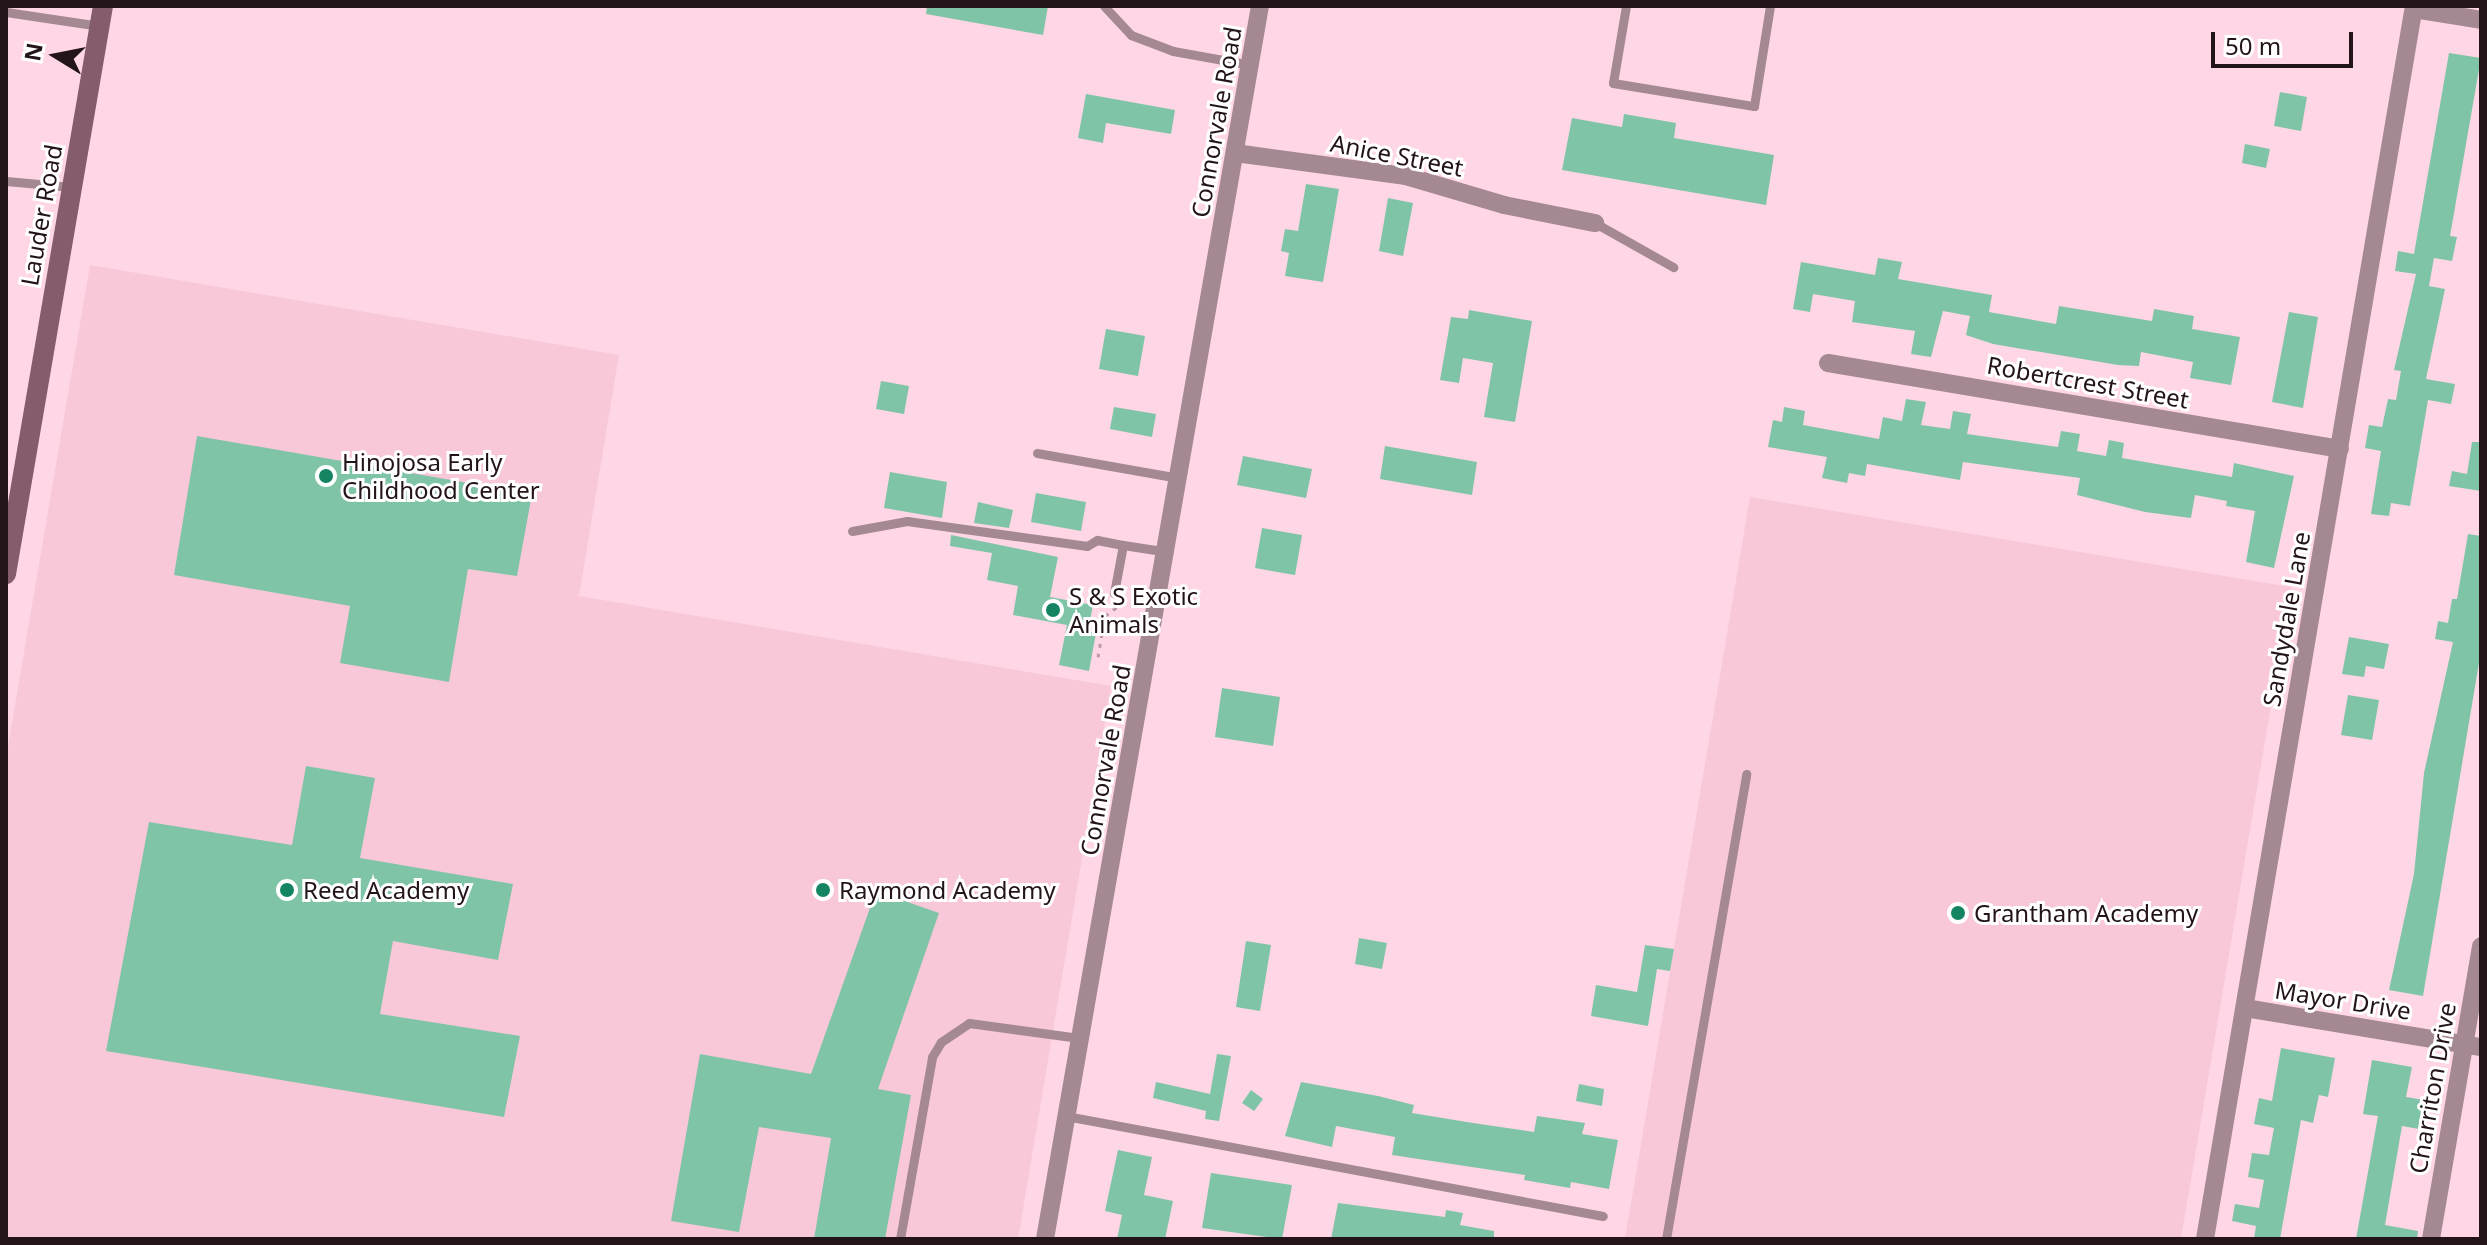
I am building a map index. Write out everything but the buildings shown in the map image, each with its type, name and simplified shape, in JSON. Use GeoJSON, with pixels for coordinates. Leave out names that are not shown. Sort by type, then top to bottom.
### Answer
{"type":"FeatureCollection","features":[{"type":"Feature","properties":{"kind":"street","name":"Connorvale Road"},"geometry":{"type":"LineString","coordinates":[[1045,1239],[1168,552],[1260,6]]}},
{"type":"Feature","properties":{"kind":"street"},"geometry":{"type":"LineString","coordinates":[[2414,7],[2481,20]]}},
{"type":"Feature","properties":{"kind":"street","name":"Sandydale Lane"},"geometry":{"type":"LineString","coordinates":[[2205,1239],[2414,7]]}},
{"type":"Feature","properties":{"kind":"street","name":"Lauder Road"},"geometry":{"type":"LineString","coordinates":[[7,564],[102,16]]}},
{"type":"Feature","properties":{"kind":"street","name":"Anice Street"},"geometry":{"type":"LineString","coordinates":[[1235,153],[1406,176],[1504,205],[1595,223]]}},
{"type":"Feature","properties":{"kind":"street","name":"Robertcrest Street"},"geometry":{"type":"LineString","coordinates":[[1828,363],[2340,449]]}},
{"type":"Feature","properties":{"kind":"street","name":"Charriton Drive"},"geometry":{"type":"LineString","coordinates":[[2431,1239],[2473,1045],[2481,946]]}},
{"type":"Feature","properties":{"kind":"street","name":"Mayor Drive"},"geometry":{"type":"LineString","coordinates":[[2245,1008],[2473,1045]]}},
{"type":"Feature","properties":{"kind":"lane"},"geometry":{"type":"LineString","coordinates":[[1104,6],[1131,35],[1173,51],[1251,65]]}},
{"type":"Feature","properties":{"kind":"lane"},"geometry":{"type":"LineString","coordinates":[[1626,6],[1613,83],[1754,106],[1770,6]]}},
{"type":"Feature","properties":{"kind":"lane"},"geometry":{"type":"LineString","coordinates":[[6,12],[102,16]]}},
{"type":"Feature","properties":{"kind":"lane"},"geometry":{"type":"LineString","coordinates":[[6,181],[72,187]]}},
{"type":"Feature","properties":{"kind":"lane"},"geometry":{"type":"LineString","coordinates":[[1595,223],[1673,267]]}},
{"type":"Feature","properties":{"kind":"lane"},"geometry":{"type":"LineString","coordinates":[[1037,453],[1180,478]]}},
{"type":"Feature","properties":{"kind":"lane"},"geometry":{"type":"LineString","coordinates":[[852,531],[907,521],[1087,546],[1097,540],[1168,552]]}},
{"type":"Feature","properties":{"kind":"lane"},"geometry":{"type":"LineString","coordinates":[[1114,593],[1123,545]]}},
{"type":"Feature","properties":{"kind":"lane"},"geometry":{"type":"LineString","coordinates":[[1666,1239],[1746,774]]}},
{"type":"Feature","properties":{"kind":"lane"},"geometry":{"type":"LineString","coordinates":[[900,1239],[932,1057],[941,1042],[969,1023],[1079,1038]]}},
{"type":"Feature","properties":{"kind":"lane"},"geometry":{"type":"LineString","coordinates":[[1066,1116],[1603,1216]]}},
{"type":"Feature","properties":{"kind":"path"},"geometry":{"type":"LineString","coordinates":[[1098,657],[1099,635],[1105,616],[1119,605],[1114,593]]}},
{"type":"Feature","properties":{"kind":"shaded area"},"geometry":{"type":"Polygon","coordinates":[[[90,265],[619,355],[579,596],[1111,686],[1018,1239],[6,1239],[6,758],[90,265]]]}},
{"type":"Feature","properties":{"kind":"shaded area","name":"Grantham Academy"},"geometry":{"type":"Polygon","coordinates":[[[1750,497],[2291,587],[2181,1239],[1625,1239],[1750,497]]]}},
{"type":"Feature","properties":{"kind":"place","name":"Hinojosa Early Childhood Center"},"geometry":{"type":"Point","coordinates":[326,476]}},
{"type":"Feature","properties":{"kind":"place","name":"S & S Exotic Animals"},"geometry":{"type":"Point","coordinates":[1053,610]}},
{"type":"Feature","properties":{"kind":"place","name":"Reed Academy"},"geometry":{"type":"Point","coordinates":[287,890]}},
{"type":"Feature","properties":{"kind":"place","name":"Raymond Academy"},"geometry":{"type":"Point","coordinates":[823,890]}},
{"type":"Feature","properties":{"kind":"place","name":"Grantham Academy"},"geometry":{"type":"Point","coordinates":[1958,913]}}]}
